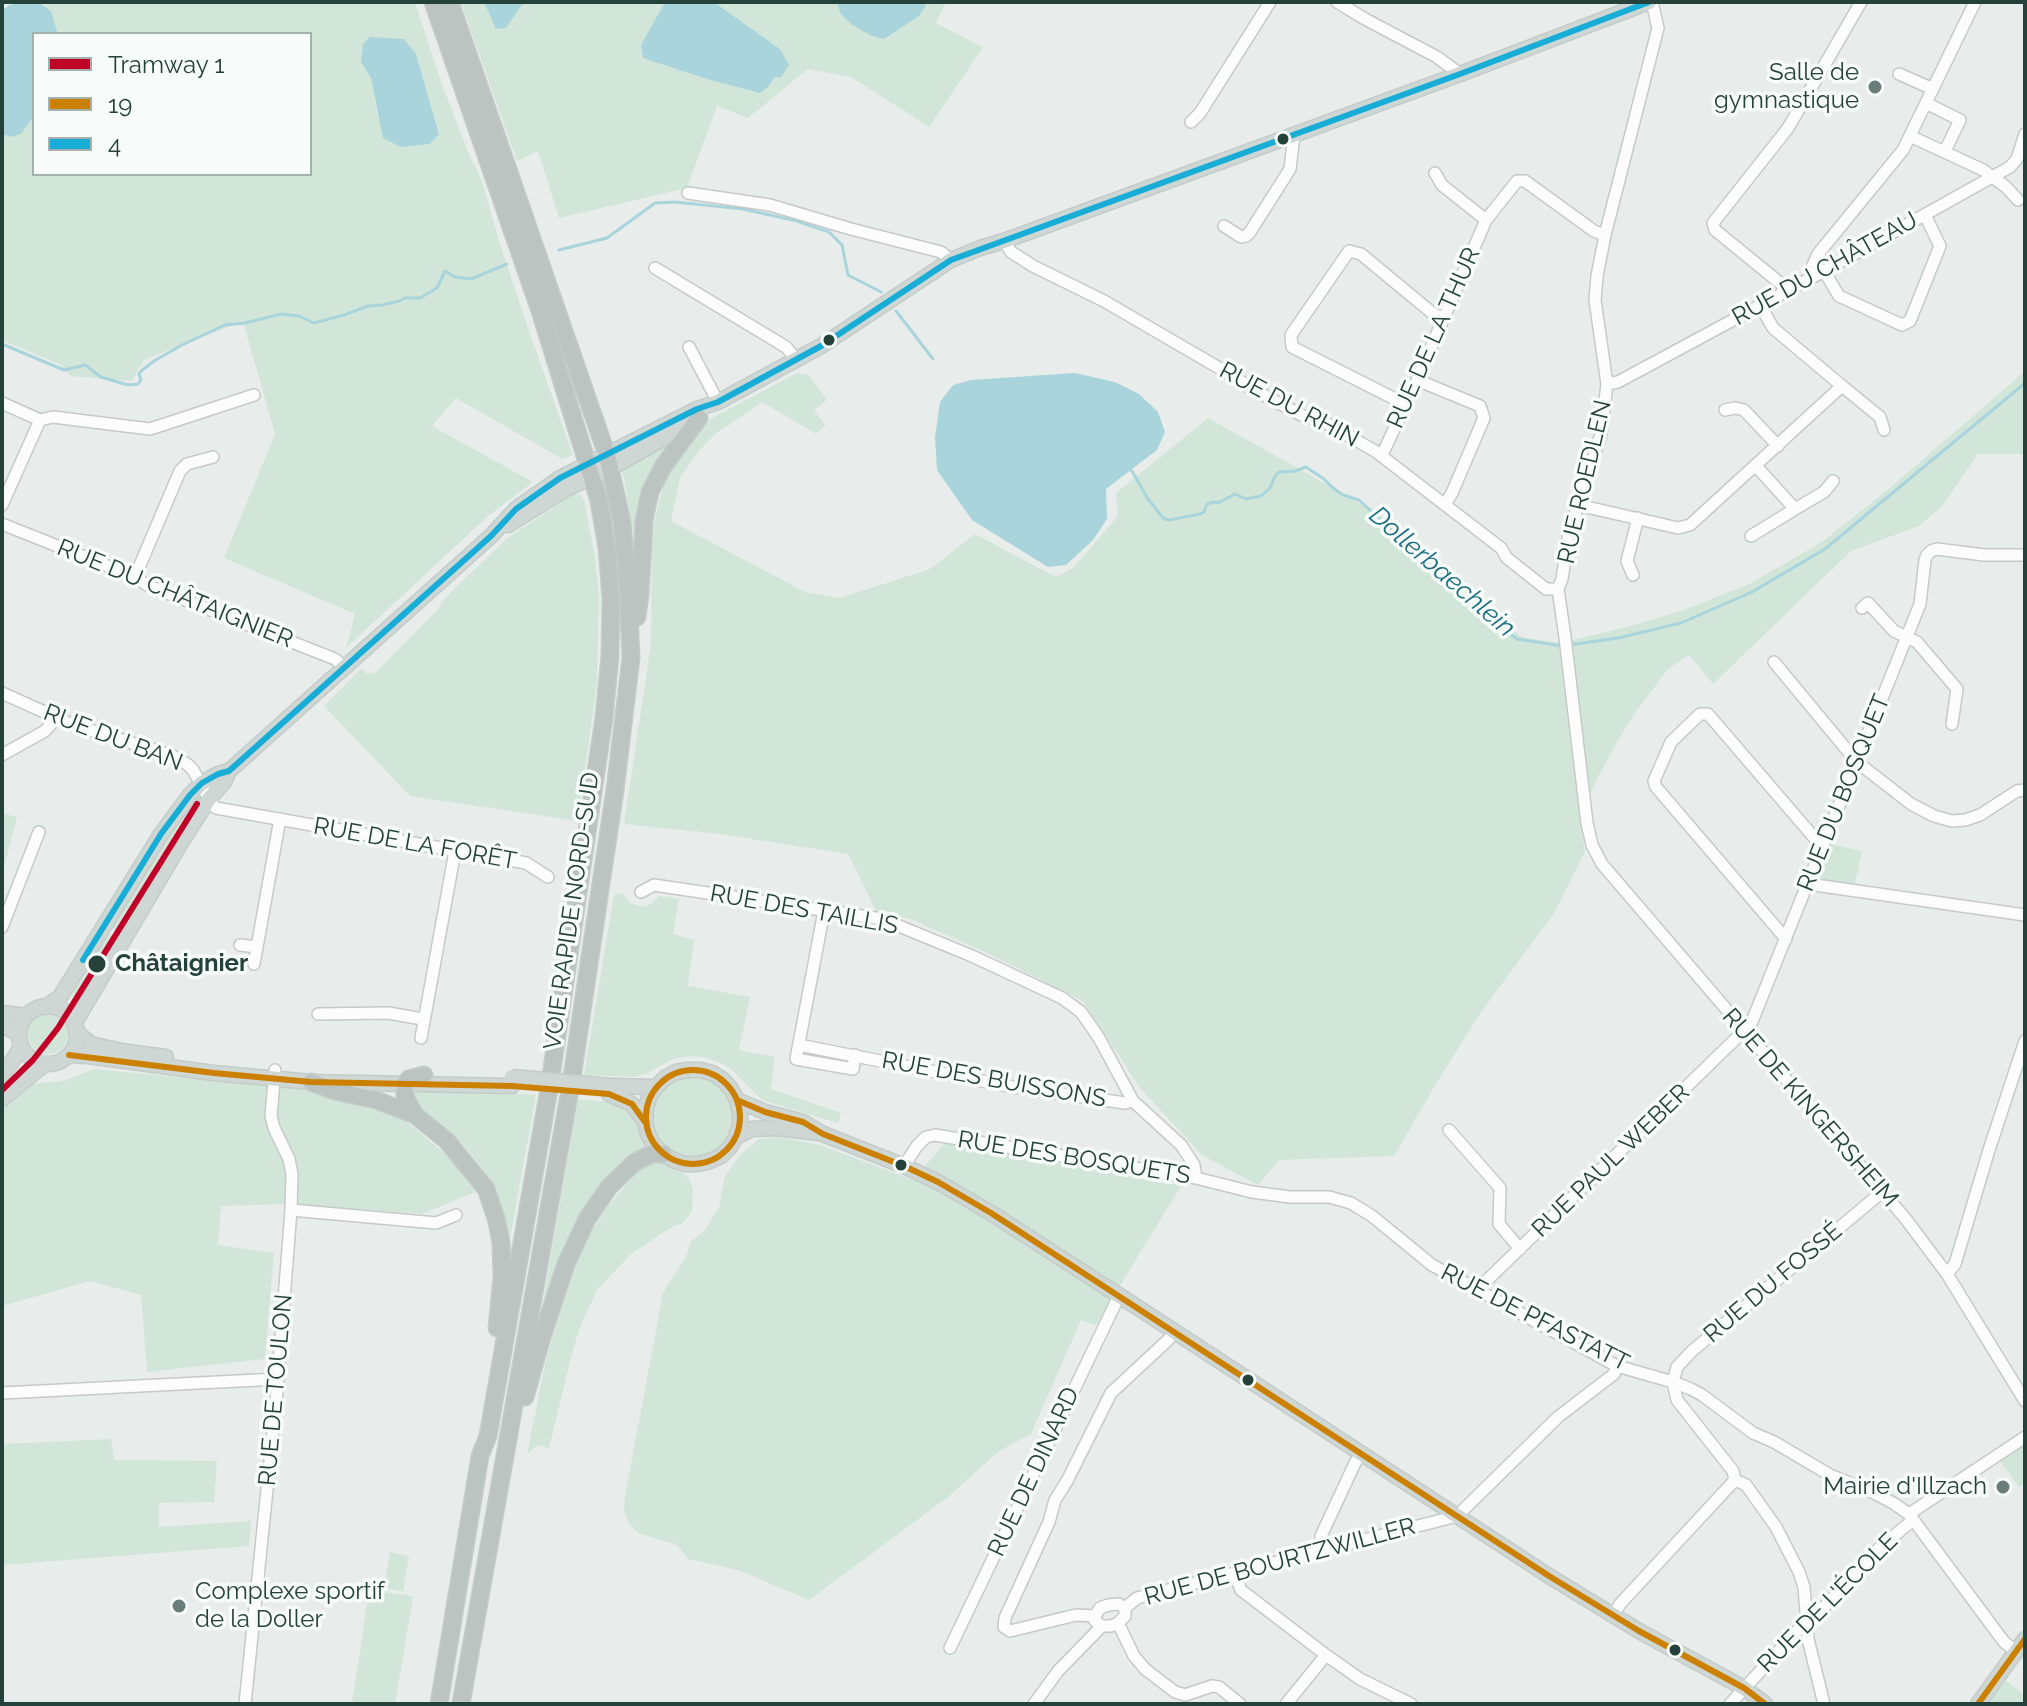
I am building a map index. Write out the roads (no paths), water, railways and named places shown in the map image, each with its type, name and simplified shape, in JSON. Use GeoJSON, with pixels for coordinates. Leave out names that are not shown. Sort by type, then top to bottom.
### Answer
{"type":"FeatureCollection","features":[{"type":"Feature","properties":{"kind":"highway","name":"VOIE RAPIDE NORD-SUD"},"geometry":{"type":"LineString","coordinates":[[433,2],[540,311],[590,470],[607,548],[611,599],[604,718],[549,1089],[488,1436],[480,1456],[439,1704]]}},
{"type":"Feature","properties":{"kind":"highway","name":"VOIE RAPIDE NORD-SUD"},"geometry":{"type":"LineString","coordinates":[[450,2],[609,461],[622,522],[631,658],[615,790],[573,1069],[461,1704]]}},
{"type":"Feature","properties":{"kind":"highway"},"geometry":{"type":"LineString","coordinates":[[631,658],[640,595],[646,504],[655,480],[699,418]]}},
{"type":"Feature","properties":{"kind":"highway"},"geometry":{"type":"LineString","coordinates":[[415,1115],[405,1097],[405,1084],[409,1079],[424,1075]]}},
{"type":"Feature","properties":{"kind":"highway"},"geometry":{"type":"LineString","coordinates":[[311,1082],[376,1100],[415,1115],[447,1141],[486,1189],[501,1242],[502,1277],[499,1315],[480,1430],[480,1456]]}},
{"type":"Feature","properties":{"kind":"highway"},"geometry":{"type":"LineString","coordinates":[[505,1459],[543,1334],[578,1236],[609,1187],[634,1163],[653,1153],[663,1154]]}},
{"type":"Feature","properties":{"kind":"main road"},"geometry":{"type":"LineString","coordinates":[[609,461],[697,409],[718,402],[821,346],[951,260],[1651,2]]}},
{"type":"Feature","properties":{"kind":"main road"},"geometry":{"type":"LineString","coordinates":[[69,1055],[76,1040],[75,1028],[182,841],[229,771],[536,493],[560,478],[590,470],[699,418],[718,402]]}},
{"type":"Feature","properties":{"kind":"main road"},"geometry":{"type":"LineString","coordinates":[[2,1074],[11,1063],[26,1016],[60,997],[161,834],[190,795],[202,783],[229,771]]}},
{"type":"Feature","properties":{"kind":"main road"},"geometry":{"type":"LineString","coordinates":[[45,1007],[63,1011],[91,1044],[311,1082],[512,1082]]}},
{"type":"Feature","properties":{"kind":"main road"},"geometry":{"type":"LineString","coordinates":[[2,1013],[26,1016]]}},
{"type":"Feature","properties":{"kind":"main road"},"geometry":{"type":"LineString","coordinates":[[2,1025],[20,1040],[33,1060],[45,1064],[54,1064],[69,1055],[275,1075],[424,1075],[609,1090],[656,1087]]}},
{"type":"Feature","properties":{"kind":"main road"},"geometry":{"type":"LineString","coordinates":[[2,1099],[45,1064]]}},
{"type":"Feature","properties":{"kind":"main road"},"geometry":{"type":"LineString","coordinates":[[700,1070],[712,1073],[723,1080],[737,1100],[740,1125],[736,1137],[721,1156],[710,1161],[685,1164],[673,1160],[654,1145],[648,1134],[645,1122],[649,1097],[665,1078],[676,1072],[700,1070]]}},
{"type":"Feature","properties":{"kind":"main road"},"geometry":{"type":"LineString","coordinates":[[609,1090],[632,1104],[645,1122]]}},
{"type":"Feature","properties":{"kind":"main road"},"geometry":{"type":"LineString","coordinates":[[737,1100],[765,1112],[803,1122],[823,1134],[904,1166],[991,1213],[1613,1616],[1744,1688],[1765,1704]]}},
{"type":"Feature","properties":{"kind":"main road"},"geometry":{"type":"LineString","coordinates":[[736,1137],[752,1129],[777,1128],[823,1134]]}},
{"type":"Feature","properties":{"kind":"main road"},"geometry":{"type":"LineString","coordinates":[[1978,1704],[2021,1645]]}},
{"type":"Feature","properties":{"kind":"street"},"geometry":{"type":"LineString","coordinates":[[1191,122],[1200,113],[1270,2]]}},
{"type":"Feature","properties":{"kind":"street"},"geometry":{"type":"LineString","coordinates":[[1337,2],[1437,57],[1460,74]]}},
{"type":"Feature","properties":{"kind":"street","name":"RUE ROEDLEN"},"geometry":{"type":"LineString","coordinates":[[1587,823],[1558,589],[1569,533],[1601,434],[1607,384],[1595,300],[1597,276],[1658,28],[1651,2]]}},
{"type":"Feature","properties":{"kind":"street"},"geometry":{"type":"LineString","coordinates":[[1786,291],[1715,230],[1713,223],[1788,128],[1861,2]]}},
{"type":"Feature","properties":{"kind":"street"},"geometry":{"type":"LineString","coordinates":[[1925,215],[1940,246],[1910,321],[1902,325],[1839,296],[1813,265],[1818,254],[1903,150],[1975,2]]}},
{"type":"Feature","properties":{"kind":"street"},"geometry":{"type":"LineString","coordinates":[[1899,74],[1933,89]]}},
{"type":"Feature","properties":{"kind":"street"},"geometry":{"type":"LineString","coordinates":[[1926,103],[1960,120],[1945,151]]}},
{"type":"Feature","properties":{"kind":"street","name":"RUE DU CHÂTEAU"},"geometry":{"type":"LineString","coordinates":[[1607,384],[1618,382],[2010,167],[2017,159],[2025,134]]}},
{"type":"Feature","properties":{"kind":"street"},"geometry":{"type":"LineString","coordinates":[[1224,226],[1244,238],[1250,232],[1290,169],[1294,135]]}},
{"type":"Feature","properties":{"kind":"street"},"geometry":{"type":"LineString","coordinates":[[1910,136],[1991,176],[2018,200]]}},
{"type":"Feature","properties":{"kind":"street","name":"RUE DE LA THUR"},"geometry":{"type":"LineString","coordinates":[[1435,173],[1442,185],[1486,220]]}},
{"type":"Feature","properties":{"kind":"street","name":"RUE DE LA THUR"},"geometry":{"type":"LineString","coordinates":[[1382,455],[1486,220],[1517,181],[1525,181],[1594,231],[1605,235]]}},
{"type":"Feature","properties":{"kind":"street"},"geometry":{"type":"LineString","coordinates":[[688,193],[770,205],[941,252],[951,260]]}},
{"type":"Feature","properties":{"kind":"street","name":"RUE DU RHIN"},"geometry":{"type":"LineString","coordinates":[[1004,241],[1011,252],[1033,266],[1104,301],[1245,385],[1305,417],[1319,419],[1382,455],[1501,548],[1507,558],[1546,589],[1558,589]]}},
{"type":"Feature","properties":{"kind":"street"},"geometry":{"type":"LineString","coordinates":[[1405,404],[1292,347],[1291,335],[1349,251],[1361,254],[1443,319]]}},
{"type":"Feature","properties":{"kind":"street"},"geometry":{"type":"LineString","coordinates":[[655,268],[786,347],[796,359]]}},
{"type":"Feature","properties":{"kind":"street"},"geometry":{"type":"LineString","coordinates":[[1760,305],[1773,328],[1880,417],[1884,430]]}},
{"type":"Feature","properties":{"kind":"street"},"geometry":{"type":"LineString","coordinates":[[689,347],[718,402]]}},
{"type":"Feature","properties":{"kind":"street"},"geometry":{"type":"LineString","coordinates":[[1417,380],[1480,406],[1484,418],[1445,504]]}},
{"type":"Feature","properties":{"kind":"street"},"geometry":{"type":"LineString","coordinates":[[1578,505],[1678,528],[1690,525],[1842,386]]}},
{"type":"Feature","properties":{"kind":"street"},"geometry":{"type":"LineString","coordinates":[[2,403],[40,420],[53,417],[150,429],[254,395]]}},
{"type":"Feature","properties":{"kind":"street"},"geometry":{"type":"LineString","coordinates":[[1725,410],[1744,410],[1778,446]]}},
{"type":"Feature","properties":{"kind":"street"},"geometry":{"type":"LineString","coordinates":[[2,505],[40,420]]}},
{"type":"Feature","properties":{"kind":"street"},"geometry":{"type":"LineString","coordinates":[[135,577],[180,471],[187,464],[213,457]]}},
{"type":"Feature","properties":{"kind":"street"},"geometry":{"type":"LineString","coordinates":[[1756,466],[1795,509]]}},
{"type":"Feature","properties":{"kind":"street"},"geometry":{"type":"LineString","coordinates":[[1751,536],[1824,492],[1833,481]]}},
{"type":"Feature","properties":{"kind":"street"},"geometry":{"type":"LineString","coordinates":[[1633,575],[1627,561],[1638,518]]}},
{"type":"Feature","properties":{"kind":"street","name":"RUE DU CHÂTAIGNIER"},"geometry":{"type":"LineString","coordinates":[[2,524],[335,659],[345,668]]}},
{"type":"Feature","properties":{"kind":"street","name":"RUE DU BOSQUET"},"geometry":{"type":"LineString","coordinates":[[1745,1032],[1786,939],[1920,604],[1925,560],[1931,551],[1946,549],[1984,555],[2025,555]]}},
{"type":"Feature","properties":{"kind":"street"},"geometry":{"type":"LineString","coordinates":[[1862,608],[1868,603],[1894,631],[1917,642],[1957,689],[1952,724]]}},
{"type":"Feature","properties":{"kind":"street"},"geometry":{"type":"LineString","coordinates":[[1774,662],[1857,762],[1911,804],[1934,816],[1952,821],[1965,820],[1980,815],[2017,791],[2025,790]]}},
{"type":"Feature","properties":{"kind":"street","name":"RUE DU BAN"},"geometry":{"type":"LineString","coordinates":[[2,693],[56,718],[173,756],[187,764],[202,783],[209,799]]}},
{"type":"Feature","properties":{"kind":"street"},"geometry":{"type":"LineString","coordinates":[[1786,939],[1656,787],[1654,781],[1671,742],[1700,714],[1708,714],[1823,848]]}},
{"type":"Feature","properties":{"kind":"street"},"geometry":{"type":"LineString","coordinates":[[2,755],[45,731],[56,718]]}},
{"type":"Feature","properties":{"kind":"street","name":"RUE DE LA FORÊT"},"geometry":{"type":"LineString","coordinates":[[209,799],[216,808],[526,863],[548,877]]}},
{"type":"Feature","properties":{"kind":"street","name":"RUE DE LA FORÊT"},"geometry":{"type":"LineString","coordinates":[[254,964],[280,819]]}},
{"type":"Feature","properties":{"kind":"street","name":"RUE DE KINGERSHEIM"},"geometry":{"type":"LineString","coordinates":[[1587,823],[1592,845],[1602,864],[1905,1218],[1947,1274],[2025,1401]]}},
{"type":"Feature","properties":{"kind":"street"},"geometry":{"type":"LineString","coordinates":[[2,927],[39,832]]}},
{"type":"Feature","properties":{"kind":"street"},"geometry":{"type":"LineString","coordinates":[[421,1038],[455,851]]}},
{"type":"Feature","properties":{"kind":"street"},"geometry":{"type":"LineString","coordinates":[[1808,884],[2025,915]]}},
{"type":"Feature","properties":{"kind":"street","name":"RUE DES TAILLIS"},"geometry":{"type":"LineString","coordinates":[[641,892],[654,885],[882,919],[1062,998],[1081,1012],[1099,1038],[1133,1101],[1181,1145],[1194,1165],[1196,1178]]}},
{"type":"Feature","properties":{"kind":"street"},"geometry":{"type":"LineString","coordinates":[[799,1045],[824,911]]}},
{"type":"Feature","properties":{"kind":"street"},"geometry":{"type":"LineString","coordinates":[[240,945],[257,947]]}},
{"type":"Feature","properties":{"kind":"street"},"geometry":{"type":"LineString","coordinates":[[318,1014],[388,1013],[423,1019]]}},
{"type":"Feature","properties":{"kind":"street","name":"RUE PAUL WEBER"},"geometry":{"type":"LineString","coordinates":[[1477,1290],[1745,1032]]}},
{"type":"Feature","properties":{"kind":"street"},"geometry":{"type":"LineString","coordinates":[[1947,1274],[1955,1264],[1989,1150],[2022,1061],[2025,1041]]}},
{"type":"Feature","properties":{"kind":"street","name":"RUE DES BUISSONS"},"geometry":{"type":"LineString","coordinates":[[855,1055],[853,1069],[796,1059],[799,1045],[855,1055],[1007,1086],[1125,1103],[1133,1101]]}},
{"type":"Feature","properties":{"kind":"street","name":"RUE DE TOULON"},"geometry":{"type":"LineString","coordinates":[[245,1704],[291,1210],[292,1174],[289,1159],[271,1116],[275,1075]]}},
{"type":"Feature","properties":{"kind":"street"},"geometry":{"type":"LineString","coordinates":[[1449,1130],[1500,1188],[1499,1224],[1520,1249]]}},
{"type":"Feature","properties":{"kind":"street","name":"RUE DES BOSQUETS"},"geometry":{"type":"LineString","coordinates":[[904,1166],[917,1146],[926,1137],[935,1135],[1196,1178],[1258,1193]]}},
{"type":"Feature","properties":{"kind":"street","name":"RUE DU FOSSÉ"},"geometry":{"type":"LineString","coordinates":[[1673,1382],[1677,1367],[1692,1351],[1882,1192]]}},
{"type":"Feature","properties":{"kind":"street","name":"RUE DE PFASTATT"},"geometry":{"type":"LineString","coordinates":[[1258,1193],[1329,1197],[1351,1203],[1372,1216],[1432,1265],[1477,1290],[1617,1366],[1673,1382],[1702,1395],[1753,1433],[1830,1475],[1874,1493],[1911,1517],[2004,1642],[2021,1645]]}},
{"type":"Feature","properties":{"kind":"street"},"geometry":{"type":"LineString","coordinates":[[291,1210],[436,1223],[456,1215]]}},
{"type":"Feature","properties":{"kind":"street","name":"RUE DE DINARD"},"geometry":{"type":"LineString","coordinates":[[950,1648],[1119,1296]]}},
{"type":"Feature","properties":{"kind":"street"},"geometry":{"type":"LineString","coordinates":[[1034,1704],[1098,1621],[1100,1608],[1119,1604],[1125,1608],[1125,1616],[1111,1626],[1098,1621],[1076,1615],[1010,1631],[1004,1627],[1005,1618],[1049,1522],[1055,1500],[1111,1393],[1175,1332]]}},
{"type":"Feature","properties":{"kind":"street"},"geometry":{"type":"LineString","coordinates":[[1457,1516],[1558,1417],[1614,1374],[1617,1366]]}},
{"type":"Feature","properties":{"kind":"street"},"geometry":{"type":"LineString","coordinates":[[2,1393],[277,1379]]}},
{"type":"Feature","properties":{"kind":"street"},"geometry":{"type":"LineString","coordinates":[[1673,1382],[1677,1400],[1733,1471],[1735,1480]]}},
{"type":"Feature","properties":{"kind":"street","name":"RUE DE L'ÉCOLE"},"geometry":{"type":"LineString","coordinates":[[1730,1704],[1801,1627],[1831,1601],[1911,1517],[2025,1437]]}},
{"type":"Feature","properties":{"kind":"street"},"geometry":{"type":"LineString","coordinates":[[1320,1550],[1321,1536],[1361,1453]]}},
{"type":"Feature","properties":{"kind":"street"},"geometry":{"type":"LineString","coordinates":[[1613,1616],[1620,1604],[1735,1480]]}},
{"type":"Feature","properties":{"kind":"street"},"geometry":{"type":"LineString","coordinates":[[1735,1480],[1746,1485],[1776,1527],[1799,1572],[1804,1587],[1808,1639],[1824,1704]]}},
{"type":"Feature","properties":{"kind":"street","name":"RUE DE BOURTZWILLER"},"geometry":{"type":"LineString","coordinates":[[1125,1608],[1137,1598],[1457,1516]]}},
{"type":"Feature","properties":{"kind":"street"},"geometry":{"type":"LineString","coordinates":[[1234,1573],[1241,1590],[1326,1655],[1360,1679],[1411,1704]]}},
{"type":"Feature","properties":{"kind":"street"},"geometry":{"type":"LineString","coordinates":[[1118,1623],[1134,1656],[1145,1669],[1175,1692],[1185,1695],[1212,1686],[1219,1687],[1240,1704]]}},
{"type":"Feature","properties":{"kind":"street"},"geometry":{"type":"LineString","coordinates":[[1286,1704],[1326,1655]]}},
{"type":"Feature","properties":{"kind":"water"},"geometry":{"type":"Polygon","coordinates":[[[38,2],[51,11],[57,32],[32,32],[32,119],[21,134],[11,137],[2,134],[2,11],[9,5],[38,2]]]}},
{"type":"Feature","properties":{"kind":"water"},"geometry":{"type":"Polygon","coordinates":[[[484,2],[524,2],[506,28],[496,29],[484,2]]]}},
{"type":"Feature","properties":{"kind":"water"},"geometry":{"type":"Polygon","coordinates":[[[665,2],[714,2],[780,49],[789,65],[781,77],[775,77],[760,93],[643,58],[641,45],[665,2]]]}},
{"type":"Feature","properties":{"kind":"water"},"geometry":{"type":"Polygon","coordinates":[[[837,2],[928,2],[919,16],[884,39],[851,24],[840,13],[837,2]]]}},
{"type":"Feature","properties":{"kind":"water"},"geometry":{"type":"Polygon","coordinates":[[[370,37],[404,39],[416,54],[439,134],[430,144],[401,147],[383,138],[371,78],[361,62],[363,44],[370,37]]]}},
{"type":"Feature","properties":{"kind":"water"},"geometry":{"type":"Polygon","coordinates":[[[1075,373],[1115,382],[1139,394],[1158,412],[1165,432],[1157,450],[1106,489],[1107,519],[1093,540],[1066,565],[1048,567],[972,520],[937,470],[935,437],[940,402],[953,385],[971,380],[1075,373]]]}},
{"type":"Feature","properties":{"kind":"waterway","name":"Dollerbaechlein"},"geometry":{"type":"LineString","coordinates":[[559,250],[607,238],[655,203],[743,209],[829,232],[842,245],[848,275],[881,292]]}},
{"type":"Feature","properties":{"kind":"waterway","name":"Dollerbaechlein"},"geometry":{"type":"LineString","coordinates":[[2,344],[64,370],[85,365],[101,377],[128,385],[138,384],[141,371],[154,361],[225,325],[281,314],[299,316],[314,323],[368,306],[420,298],[437,288],[445,271],[455,277],[471,279],[507,264]]}},
{"type":"Feature","properties":{"kind":"waterway","name":"Dollerbaechlein"},"geometry":{"type":"LineString","coordinates":[[896,311],[933,359]]}},
{"type":"Feature","properties":{"kind":"waterway","name":"Dollerbaechlein"},"geometry":{"type":"LineString","coordinates":[[1569,645],[1618,638],[1681,623],[1752,592],[1825,549],[2025,383]]}},
{"type":"Feature","properties":{"kind":"waterway","name":"Dollerbaechlein"},"geometry":{"type":"LineString","coordinates":[[1129,469],[1148,499],[1163,518],[1169,520],[1200,514],[1207,504],[1218,503],[1235,494],[1246,499],[1261,496],[1279,472],[1306,467],[1343,495],[1359,500],[1484,615],[1517,639],[1562,646]]}},
{"type":"Feature","properties":{"kind":"tram line","name":"1"},"geometry":{"type":"LineString","coordinates":[[2,1090],[33,1060],[58,1028],[197,804]]}},
{"type":"Feature","properties":{"kind":"place","name":"Salle de gymnastique"},"geometry":{"type":"Point","coordinates":[1875,87]}},
{"type":"Feature","properties":{"kind":"place","name":"Châtaignier"},"geometry":{"type":"Point","coordinates":[97,964]}},
{"type":"Feature","properties":{"kind":"place","name":"Mairie d'Illzach"},"geometry":{"type":"Point","coordinates":[2003,1487]}},
{"type":"Feature","properties":{"kind":"place","name":"Complexe sportif de la Doller"},"geometry":{"type":"Point","coordinates":[179,1606]}}]}
